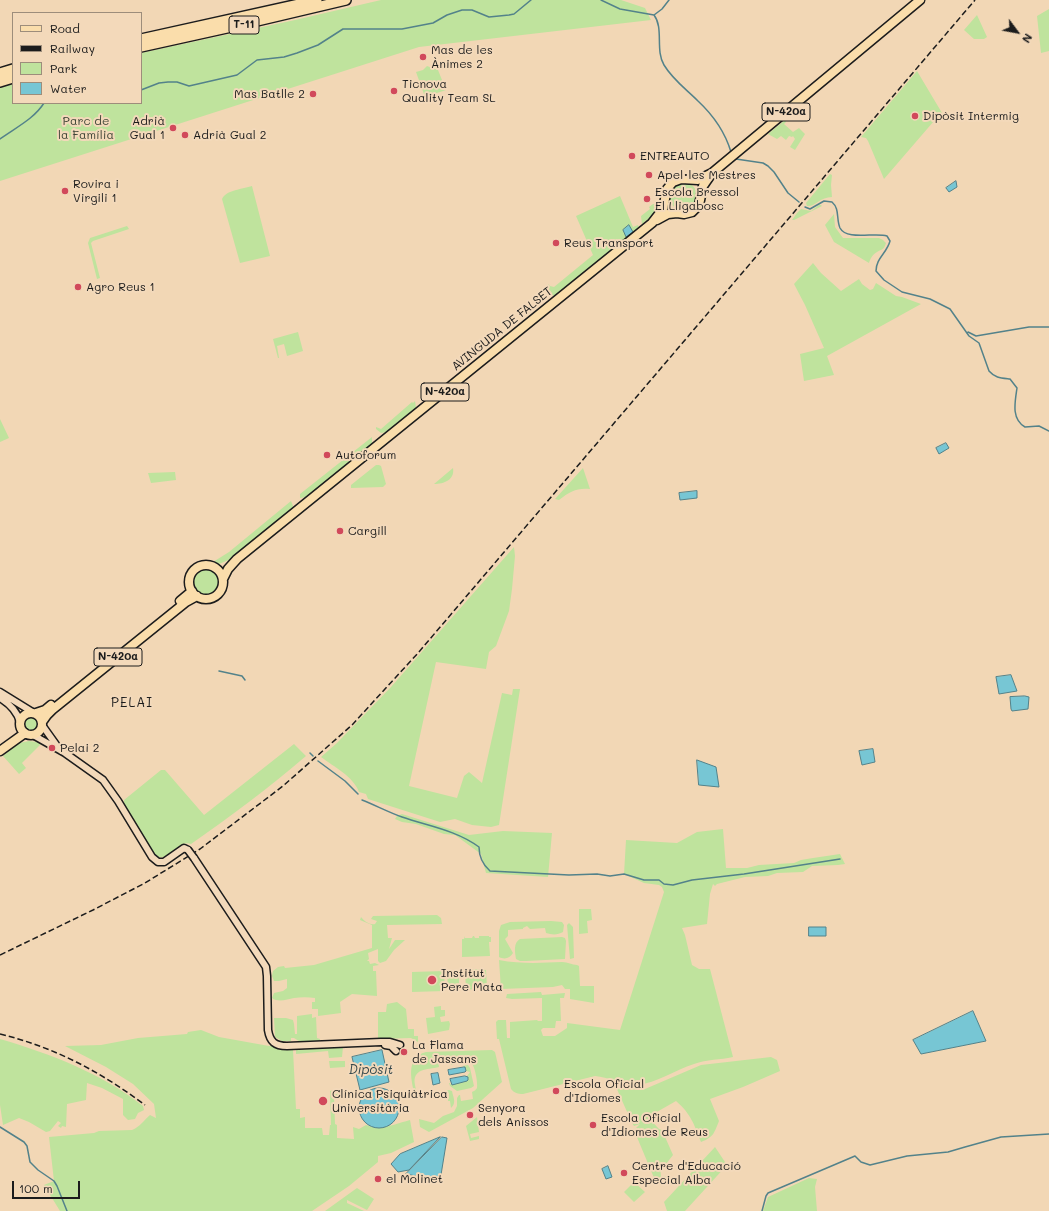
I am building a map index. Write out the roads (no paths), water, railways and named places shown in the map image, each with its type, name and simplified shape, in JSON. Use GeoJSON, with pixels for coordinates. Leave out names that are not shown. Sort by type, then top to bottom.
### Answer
{"type":"FeatureCollection","features":[{"type":"Feature","properties":{"kind":"highway","name":"T-11"},"geometry":{"type":"LineString","coordinates":[[142,39],[318,0]]}},
{"type":"Feature","properties":{"kind":"highway","name":"T-11"},"geometry":{"type":"LineString","coordinates":[[142,47],[346,0]]}},
{"type":"Feature","properties":{"kind":"highway"},"geometry":{"type":"LineString","coordinates":[[0,73],[12,69]]}},
{"type":"Feature","properties":{"kind":"highway"},"geometry":{"type":"LineString","coordinates":[[0,82],[12,78]]}},
{"type":"Feature","properties":{"kind":"main road","name":"N-420a"},"geometry":{"type":"LineString","coordinates":[[652,223],[664,215],[692,212],[699,205],[705,182],[712,173],[920,0]]}},
{"type":"Feature","properties":{"kind":"main road","name":"N-420a"},"geometry":{"type":"LineString","coordinates":[[652,223],[663,209],[667,189],[673,182],[681,179],[698,180],[712,173]]}},
{"type":"Feature","properties":{"kind":"main road"},"geometry":{"type":"LineString","coordinates":[[690,180],[697,186],[701,195]]}},
{"type":"Feature","properties":{"kind":"main road"},"geometry":{"type":"LineString","coordinates":[[666,199],[668,206],[677,213]]}},
{"type":"Feature","properties":{"kind":"main road","name":"AVINGUDA DE FALSET"},"geometry":{"type":"LineString","coordinates":[[223,579],[228,569],[237,559],[652,223]]}},
{"type":"Feature","properties":{"kind":"main road","name":"AVINGUDA DE FALSET"},"geometry":{"type":"LineString","coordinates":[[214,567],[226,565],[237,559]]}},
{"type":"Feature","properties":{"kind":"main road","name":"N-420a"},"geometry":{"type":"LineString","coordinates":[[214,567],[204,566],[198,568],[192,573],[190,584],[194,593],[207,599],[213,598],[221,590],[223,579]]}},
{"type":"Feature","properties":{"kind":"main road"},"geometry":{"type":"LineString","coordinates":[[214,567],[219,571],[223,579]]}},
{"type":"Feature","properties":{"kind":"main road","name":"N-420a"},"geometry":{"type":"LineString","coordinates":[[25,730],[24,716],[27,713],[35,713],[45,710],[194,593]]}},
{"type":"Feature","properties":{"kind":"main road","name":"N-420a"},"geometry":{"type":"LineString","coordinates":[[0,746],[25,730],[40,731],[47,714],[186,602],[194,593]]}},
{"type":"Feature","properties":{"kind":"main road"},"geometry":{"type":"LineString","coordinates":[[35,713],[40,717],[42,724]]}},
{"type":"Feature","properties":{"kind":"main road","name":"N-420a"},"geometry":{"type":"LineString","coordinates":[[0,752],[25,730]]}},
{"type":"Feature","properties":{"kind":"street"},"geometry":{"type":"LineString","coordinates":[[0,692],[35,713]]}},
{"type":"Feature","properties":{"kind":"street"},"geometry":{"type":"LineString","coordinates":[[0,698],[18,714],[25,730],[59,749],[97,775],[107,786],[155,861],[164,862],[184,848],[188,850],[266,967],[268,1030],[269,1036],[273,1043],[280,1046],[378,1042],[390,1042],[400,1045]]}},
{"type":"Feature","properties":{"kind":"street"},"geometry":{"type":"LineString","coordinates":[[42,724],[59,749]]}},
{"type":"Feature","properties":{"kind":"street"},"geometry":{"type":"LineString","coordinates":[[378,1042],[391,1046],[396,1051]]}},
{"type":"Feature","properties":{"kind":"water"},"geometry":{"type":"Polygon","coordinates":[[[956,181],[957,187],[949,192],[946,188],[956,181]]]}},
{"type":"Feature","properties":{"kind":"water"},"geometry":{"type":"Polygon","coordinates":[[[629,225],[633,232],[626,237],[623,230],[629,225]]]}},
{"type":"Feature","properties":{"kind":"water"},"geometry":{"type":"Polygon","coordinates":[[[946,443],[949,448],[939,454],[936,448],[946,443]]]}},
{"type":"Feature","properties":{"kind":"water"},"geometry":{"type":"Polygon","coordinates":[[[697,491],[697,498],[680,500],[679,493],[697,491]]]}},
{"type":"Feature","properties":{"kind":"water"},"geometry":{"type":"Polygon","coordinates":[[[1011,675],[1017,691],[999,694],[996,677],[1011,675]]]}},
{"type":"Feature","properties":{"kind":"water"},"geometry":{"type":"Polygon","coordinates":[[[1010,697],[1029,697],[1028,709],[1012,711],[1010,697]]]}},
{"type":"Feature","properties":{"kind":"water"},"geometry":{"type":"Polygon","coordinates":[[[873,749],[875,762],[862,765],[859,751],[873,749]]]}},
{"type":"Feature","properties":{"kind":"water"},"geometry":{"type":"Polygon","coordinates":[[[697,760],[716,767],[719,787],[699,785],[697,760]]]}},
{"type":"Feature","properties":{"kind":"water"},"geometry":{"type":"Polygon","coordinates":[[[809,927],[826,927],[826,936],[809,936],[809,927]]]}},
{"type":"Feature","properties":{"kind":"water"},"geometry":{"type":"Polygon","coordinates":[[[973,1011],[986,1041],[921,1054],[913,1040],[973,1011]]]}},
{"type":"Feature","properties":{"kind":"water","name":"Dipòsit"},"geometry":{"type":"Polygon","coordinates":[[[382,1050],[389,1082],[360,1090],[352,1057],[382,1050]]]}},
{"type":"Feature","properties":{"kind":"water"},"geometry":{"type":"Polygon","coordinates":[[[465,1067],[465,1072],[449,1075],[448,1070],[465,1067]]]}},
{"type":"Feature","properties":{"kind":"water"},"geometry":{"type":"Polygon","coordinates":[[[438,1073],[440,1083],[433,1085],[431,1074],[438,1073]]]}},
{"type":"Feature","properties":{"kind":"water"},"geometry":{"type":"Polygon","coordinates":[[[465,1076],[468,1077],[467,1081],[452,1085],[450,1079],[465,1076]]]}},
{"type":"Feature","properties":{"kind":"water","name":"Dipòsit"},"geometry":{"type":"Polygon","coordinates":[[[379,1088],[387,1090],[393,1094],[397,1100],[399,1108],[397,1116],[393,1122],[387,1126],[379,1128],[371,1126],[365,1122],[361,1116],[359,1108],[361,1100],[365,1094],[371,1090],[379,1088]]]}},
{"type":"Feature","properties":{"kind":"water"},"geometry":{"type":"Polygon","coordinates":[[[440,1137],[409,1170],[398,1172],[391,1164],[400,1154],[440,1137]]]}},
{"type":"Feature","properties":{"kind":"water"},"geometry":{"type":"Polygon","coordinates":[[[442,1137],[447,1138],[440,1181],[406,1174],[442,1137]]]}},
{"type":"Feature","properties":{"kind":"water"},"geometry":{"type":"Polygon","coordinates":[[[608,1166],[612,1177],[606,1179],[602,1169],[608,1166]]]}},
{"type":"Feature","properties":{"kind":"waterway"},"geometry":{"type":"LineString","coordinates":[[142,90],[159,83],[177,82],[189,86],[237,75],[257,60],[284,57],[297,53],[318,45],[343,29],[402,29],[433,23],[447,15],[462,10],[472,10],[489,17],[509,15],[514,14],[531,0]]}},
{"type":"Feature","properties":{"kind":"waterway"},"geometry":{"type":"LineString","coordinates":[[601,0],[620,9],[654,15]]}},
{"type":"Feature","properties":{"kind":"waterway"},"geometry":{"type":"LineString","coordinates":[[654,15],[662,9],[669,0]]}},
{"type":"Feature","properties":{"kind":"waterway"},"geometry":{"type":"LineString","coordinates":[[654,15],[659,26],[660,53],[664,65],[676,80],[703,106],[713,118],[722,131],[731,152]]}},
{"type":"Feature","properties":{"kind":"waterway"},"geometry":{"type":"LineString","coordinates":[[0,139],[30,119],[43,104]]}},
{"type":"Feature","properties":{"kind":"waterway"},"geometry":{"type":"LineString","coordinates":[[736,159],[763,163],[768,166],[774,172],[788,193],[799,202]]}},
{"type":"Feature","properties":{"kind":"waterway"},"geometry":{"type":"LineString","coordinates":[[805,207],[810,209],[824,201],[832,202],[837,211],[840,228],[844,232],[855,235],[887,236],[890,241],[889,245],[876,266],[876,271],[884,280],[902,292],[930,299],[950,309],[969,336],[979,343],[989,371],[1001,378],[1010,379],[1017,388],[1015,410],[1021,424],[1025,427],[1039,426],[1049,431]]}},
{"type":"Feature","properties":{"kind":"waterway"},"geometry":{"type":"LineString","coordinates":[[968,332],[976,336],[1029,327],[1049,327]]}},
{"type":"Feature","properties":{"kind":"waterway"},"geometry":{"type":"LineString","coordinates":[[219,671],[242,676],[245,680]]}},
{"type":"Feature","properties":{"kind":"waterway"},"geometry":{"type":"LineString","coordinates":[[310,753],[313,756]]}},
{"type":"Feature","properties":{"kind":"waterway"},"geometry":{"type":"LineString","coordinates":[[318,761],[345,781],[358,794]]}},
{"type":"Feature","properties":{"kind":"waterway"},"geometry":{"type":"LineString","coordinates":[[362,800],[397,815],[461,836],[479,847],[482,860],[490,871],[569,875],[597,874],[610,876],[624,874],[644,880],[659,880],[664,884],[673,885],[692,880],[744,874],[840,859]]}},
{"type":"Feature","properties":{"kind":"waterway"},"geometry":{"type":"LineString","coordinates":[[0,1127],[24,1142],[27,1146],[30,1162],[38,1170],[54,1181],[67,1211]]}},
{"type":"Feature","properties":{"kind":"waterway"},"geometry":{"type":"LineString","coordinates":[[762,1211],[768,1193],[855,1156],[861,1162],[870,1165],[907,1156],[948,1152],[1001,1137],[1049,1134]]}},
{"type":"Feature","properties":{"kind":"railway"},"geometry":{"type":"LineString","coordinates":[[0,955],[145,883],[200,849],[283,786],[352,725],[418,653],[975,0]]}},
{"type":"Feature","properties":{"kind":"railway"},"geometry":{"type":"LineString","coordinates":[[0,1034],[20,1039],[58,1053],[94,1071],[145,1105]]}},
{"type":"Feature","properties":{"kind":"place","name":"Mas de les Ànimes 2"},"geometry":{"type":"Point","coordinates":[423,57]}},
{"type":"Feature","properties":{"kind":"place","name":"Ticnova Quality Team SL"},"geometry":{"type":"Point","coordinates":[394,91]}},
{"type":"Feature","properties":{"kind":"place","name":"Mas Batlle 2"},"geometry":{"type":"Point","coordinates":[313,94]}},
{"type":"Feature","properties":{"kind":"place","name":"Dipòsit Intermig"},"geometry":{"type":"Point","coordinates":[915,116]}},
{"type":"Feature","properties":{"kind":"place","name":"Adrià Gual 1"},"geometry":{"type":"Point","coordinates":[173,128]}},
{"type":"Feature","properties":{"kind":"place","name":"Adrià Gual 2"},"geometry":{"type":"Point","coordinates":[185,135]}},
{"type":"Feature","properties":{"kind":"place","name":"ENTREAUTO"},"geometry":{"type":"Point","coordinates":[632,156]}},
{"type":"Feature","properties":{"kind":"place","name":"Apel·les Mestres"},"geometry":{"type":"Point","coordinates":[649,175]}},
{"type":"Feature","properties":{"kind":"place","name":"Rovira i Virgili 1"},"geometry":{"type":"Point","coordinates":[65,191]}},
{"type":"Feature","properties":{"kind":"place","name":"Escola Bressol El Lligabosc"},"geometry":{"type":"Point","coordinates":[647,199]}},
{"type":"Feature","properties":{"kind":"place","name":"Reus Transport"},"geometry":{"type":"Point","coordinates":[556,243]}},
{"type":"Feature","properties":{"kind":"place","name":"Agro Reus 1"},"geometry":{"type":"Point","coordinates":[78,287]}},
{"type":"Feature","properties":{"kind":"place","name":"Autoforum"},"geometry":{"type":"Point","coordinates":[327,455]}},
{"type":"Feature","properties":{"kind":"place","name":"Cargill"},"geometry":{"type":"Point","coordinates":[340,531]}},
{"type":"Feature","properties":{"kind":"place","name":"Pelai 2"},"geometry":{"type":"Point","coordinates":[52,748]}},
{"type":"Feature","properties":{"kind":"place","name":"Institut Pere Mata"},"geometry":{"type":"Point","coordinates":[432,980]}},
{"type":"Feature","properties":{"kind":"place","name":"La Flama de Jassans"},"geometry":{"type":"Point","coordinates":[404,1052]}},
{"type":"Feature","properties":{"kind":"place","name":"Escola Oficial d'Idiomes"},"geometry":{"type":"Point","coordinates":[556,1091]}},
{"type":"Feature","properties":{"kind":"place","name":"Clínica Psiquiàtrica Universitària"},"geometry":{"type":"Point","coordinates":[323,1101]}},
{"type":"Feature","properties":{"kind":"place","name":"Senyora dels Anissos"},"geometry":{"type":"Point","coordinates":[470,1115]}},
{"type":"Feature","properties":{"kind":"place","name":"Escola Oficial d'Idiomes de Reus"},"geometry":{"type":"Point","coordinates":[593,1125]}},
{"type":"Feature","properties":{"kind":"place","name":"Centre d'Educació Especial Alba"},"geometry":{"type":"Point","coordinates":[624,1173]}},
{"type":"Feature","properties":{"kind":"place","name":"el Molinet"},"geometry":{"type":"Point","coordinates":[378,1179]}},
{"type":"Feature","properties":{"kind":"district","name":"PELAI"},"geometry":{"type":"Point","coordinates":[132,703]}},
{"type":"Feature","properties":{"kind":"park label","name":"Parc de la Família"},"geometry":{"type":"Point","coordinates":[86,128]}}]}
